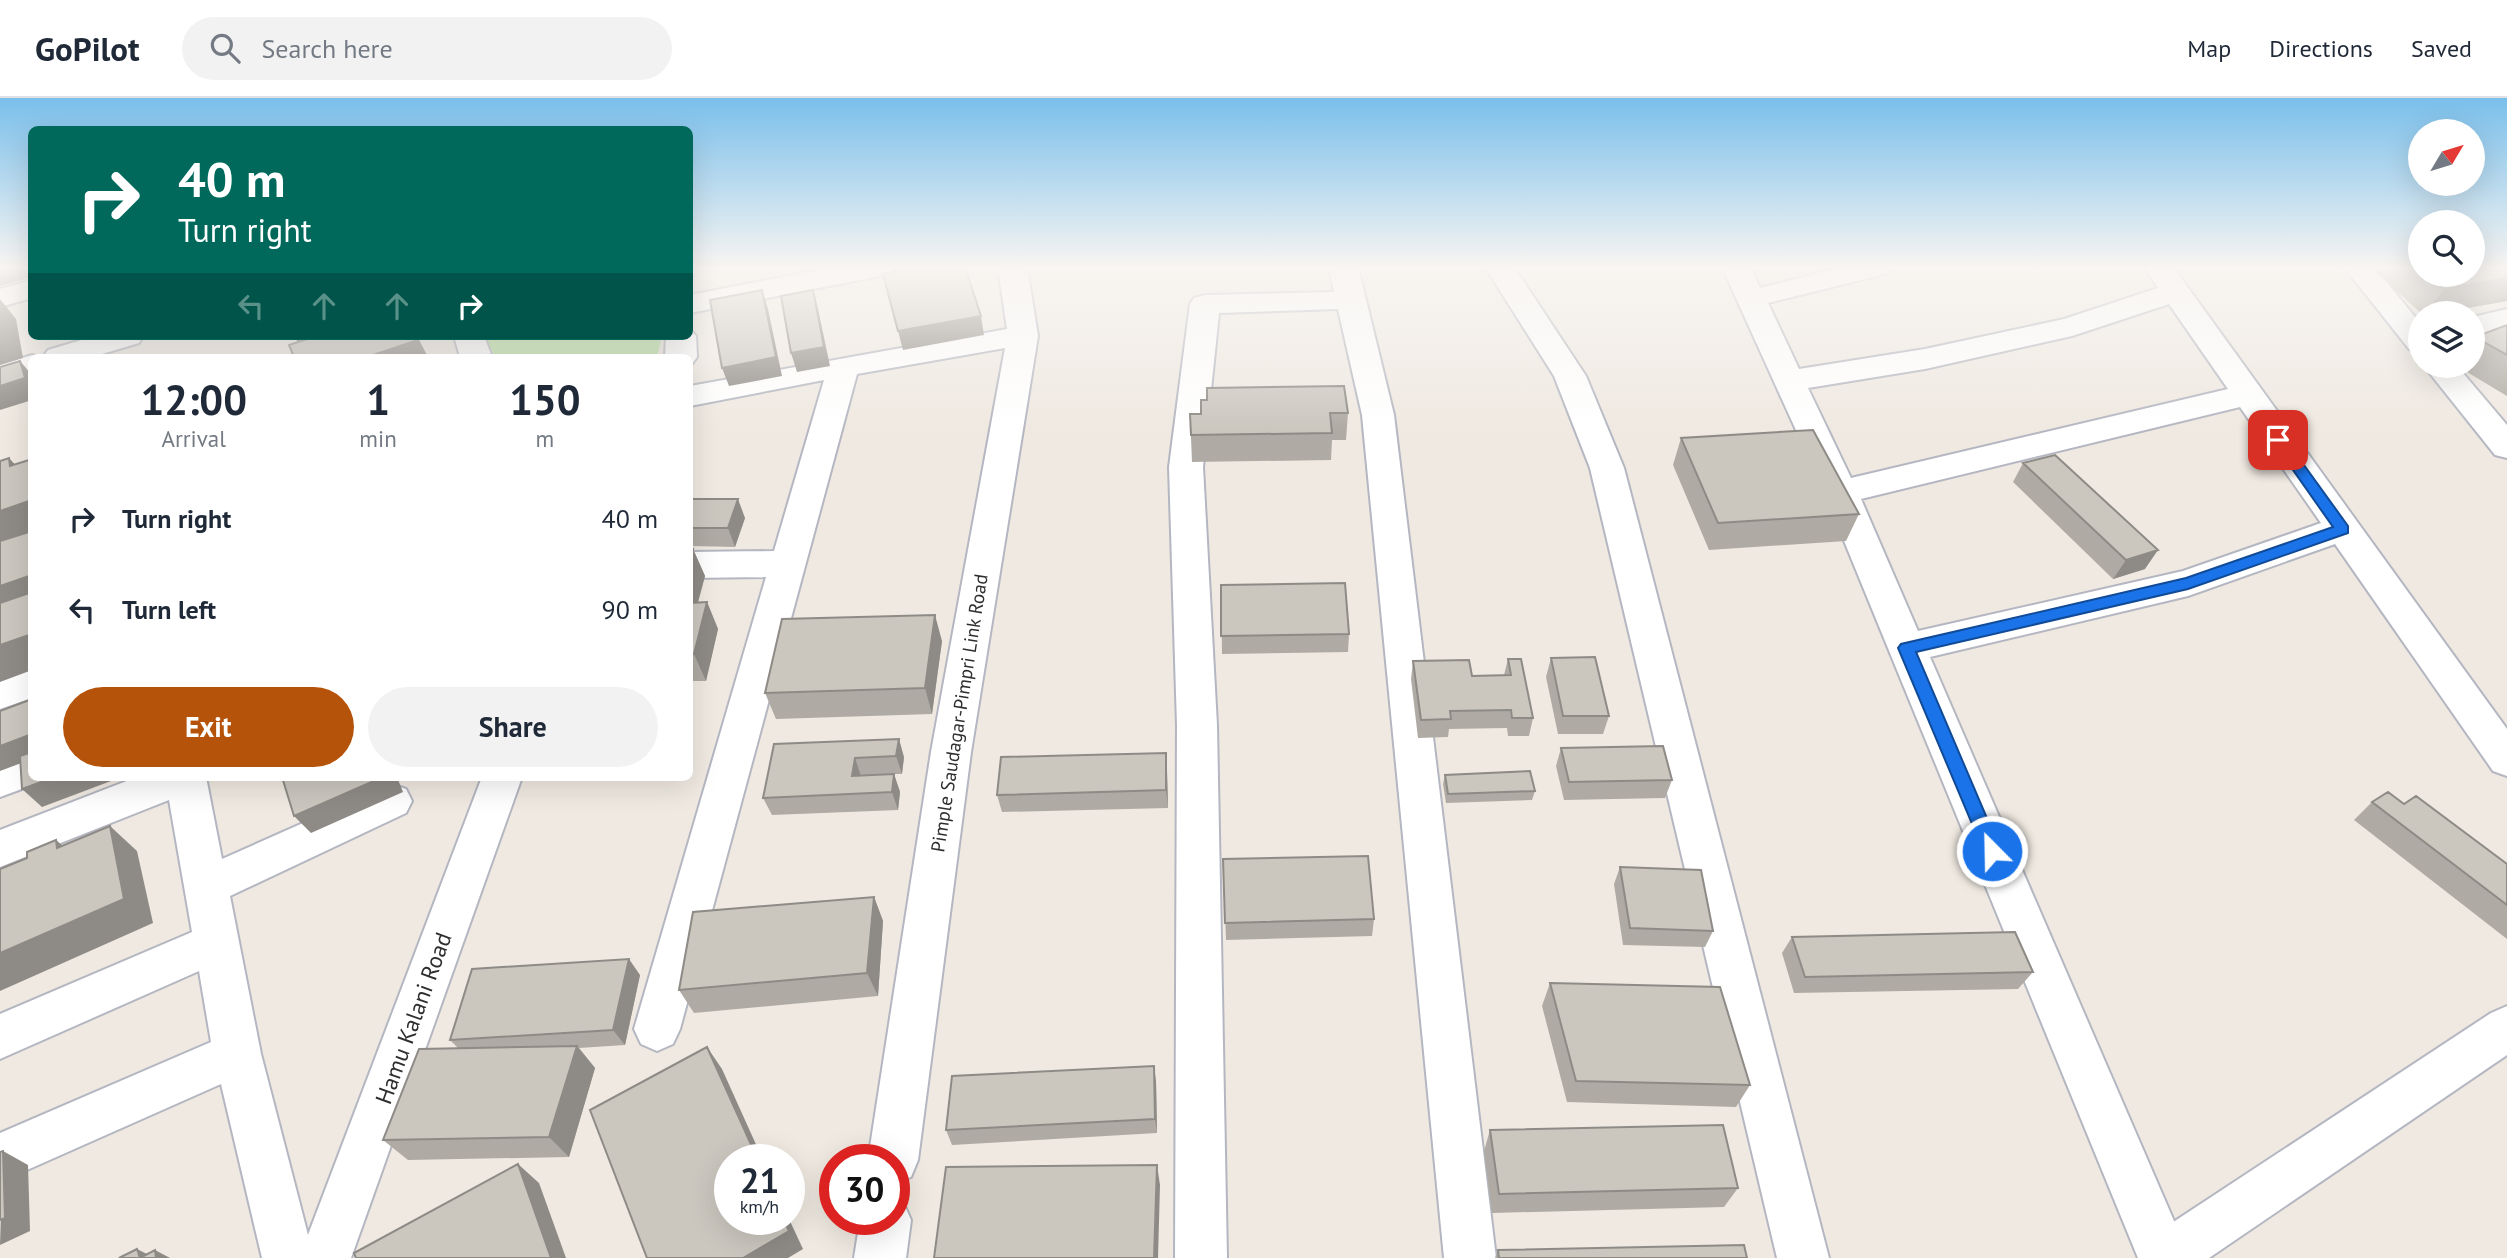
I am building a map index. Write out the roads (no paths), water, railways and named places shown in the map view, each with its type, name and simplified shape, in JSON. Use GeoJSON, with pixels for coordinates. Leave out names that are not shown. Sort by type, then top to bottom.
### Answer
{"type":"FeatureCollection","features":[{"type":"Feature","properties":{"kind":"street","name":"Pimple Saudagar-Pimpri Link Road"},"geometry":{"type":"LineString","coordinates":[[895,1144],[951,752],[1023,336],[1021,321]]}},
{"type":"Feature","properties":{"kind":"street"},"geometry":{"type":"LineString","coordinates":[[1201,1258],[1198,725],[1186,467],[1203,321]]}},
{"type":"Feature","properties":{"kind":"street"},"geometry":{"type":"LineString","coordinates":[[1356,321],[1378,415],[1470,1258]]}},
{"type":"Feature","properties":{"kind":"street"},"geometry":{"type":"LineString","coordinates":[[1534,321],[1570,376],[1607,468],[1802,1258]]}},
{"type":"Feature","properties":{"kind":"street"},"geometry":{"type":"LineString","coordinates":[[1761,321],[1841,492],[2164,1258],[2507,1028]]}},
{"type":"Feature","properties":{"kind":"street"},"geometry":{"type":"LineString","coordinates":[[1788,381],[1926,359],[2072,327],[2084,321]]}},
{"type":"Feature","properties":{"kind":"street"},"geometry":{"type":"LineString","coordinates":[[2196,321],[2507,760]]}},
{"type":"Feature","properties":{"kind":"street"},"geometry":{"type":"LineString","coordinates":[[693,395],[1023,336]]}},
{"type":"Feature","properties":{"kind":"street"},"geometry":{"type":"LineString","coordinates":[[70,354],[109,343]]}},
{"type":"Feature","properties":{"kind":"street"},"geometry":{"type":"LineString","coordinates":[[0,375],[28,366]]}},
{"type":"Feature","properties":{"kind":"street"},"geometry":{"type":"LineString","coordinates":[[657,1029],[843,368]]}},
{"type":"Feature","properties":{"kind":"street"},"geometry":{"type":"LineString","coordinates":[[2450,378],[2507,447]]}},
{"type":"Feature","properties":{"kind":"street"},"geometry":{"type":"LineString","coordinates":[[1841,492],[2246,395]]}},
{"type":"Feature","properties":{"kind":"street"},"geometry":{"type":"LineString","coordinates":[[1906,648],[2188,583],[2343,529]]}},
{"type":"Feature","properties":{"kind":"street"},"geometry":{"type":"LineString","coordinates":[[693,565],[788,564]]}},
{"type":"Feature","properties":{"kind":"street"},"geometry":{"type":"LineString","coordinates":[[0,695],[28,684]]}},
{"type":"Feature","properties":{"kind":"street"},"geometry":{"type":"LineString","coordinates":[[0,780],[28,770]]}},
{"type":"Feature","properties":{"kind":"street"},"geometry":{"type":"LineString","coordinates":[[0,849],[174,781]]}},
{"type":"Feature","properties":{"kind":"street"},"geometry":{"type":"LineString","coordinates":[[185,781],[237,1054],[288,1258]]}},
{"type":"Feature","properties":{"kind":"street","name":"Hamu Kalani Road"},"geometry":{"type":"LineString","coordinates":[[325,1258],[501,781]]}},
{"type":"Feature","properties":{"kind":"street"},"geometry":{"type":"LineString","coordinates":[[205,887],[390,801]]}},
{"type":"Feature","properties":{"kind":"street"},"geometry":{"type":"LineString","coordinates":[[0,1037],[215,943]]}},
{"type":"Feature","properties":{"kind":"street"},"geometry":{"type":"LineString","coordinates":[[0,1158],[237,1054]]}},
{"type":"Feature","properties":{"kind":"street"},"geometry":{"type":"LineString","coordinates":[[880,1258],[883,1235]]}}]}
